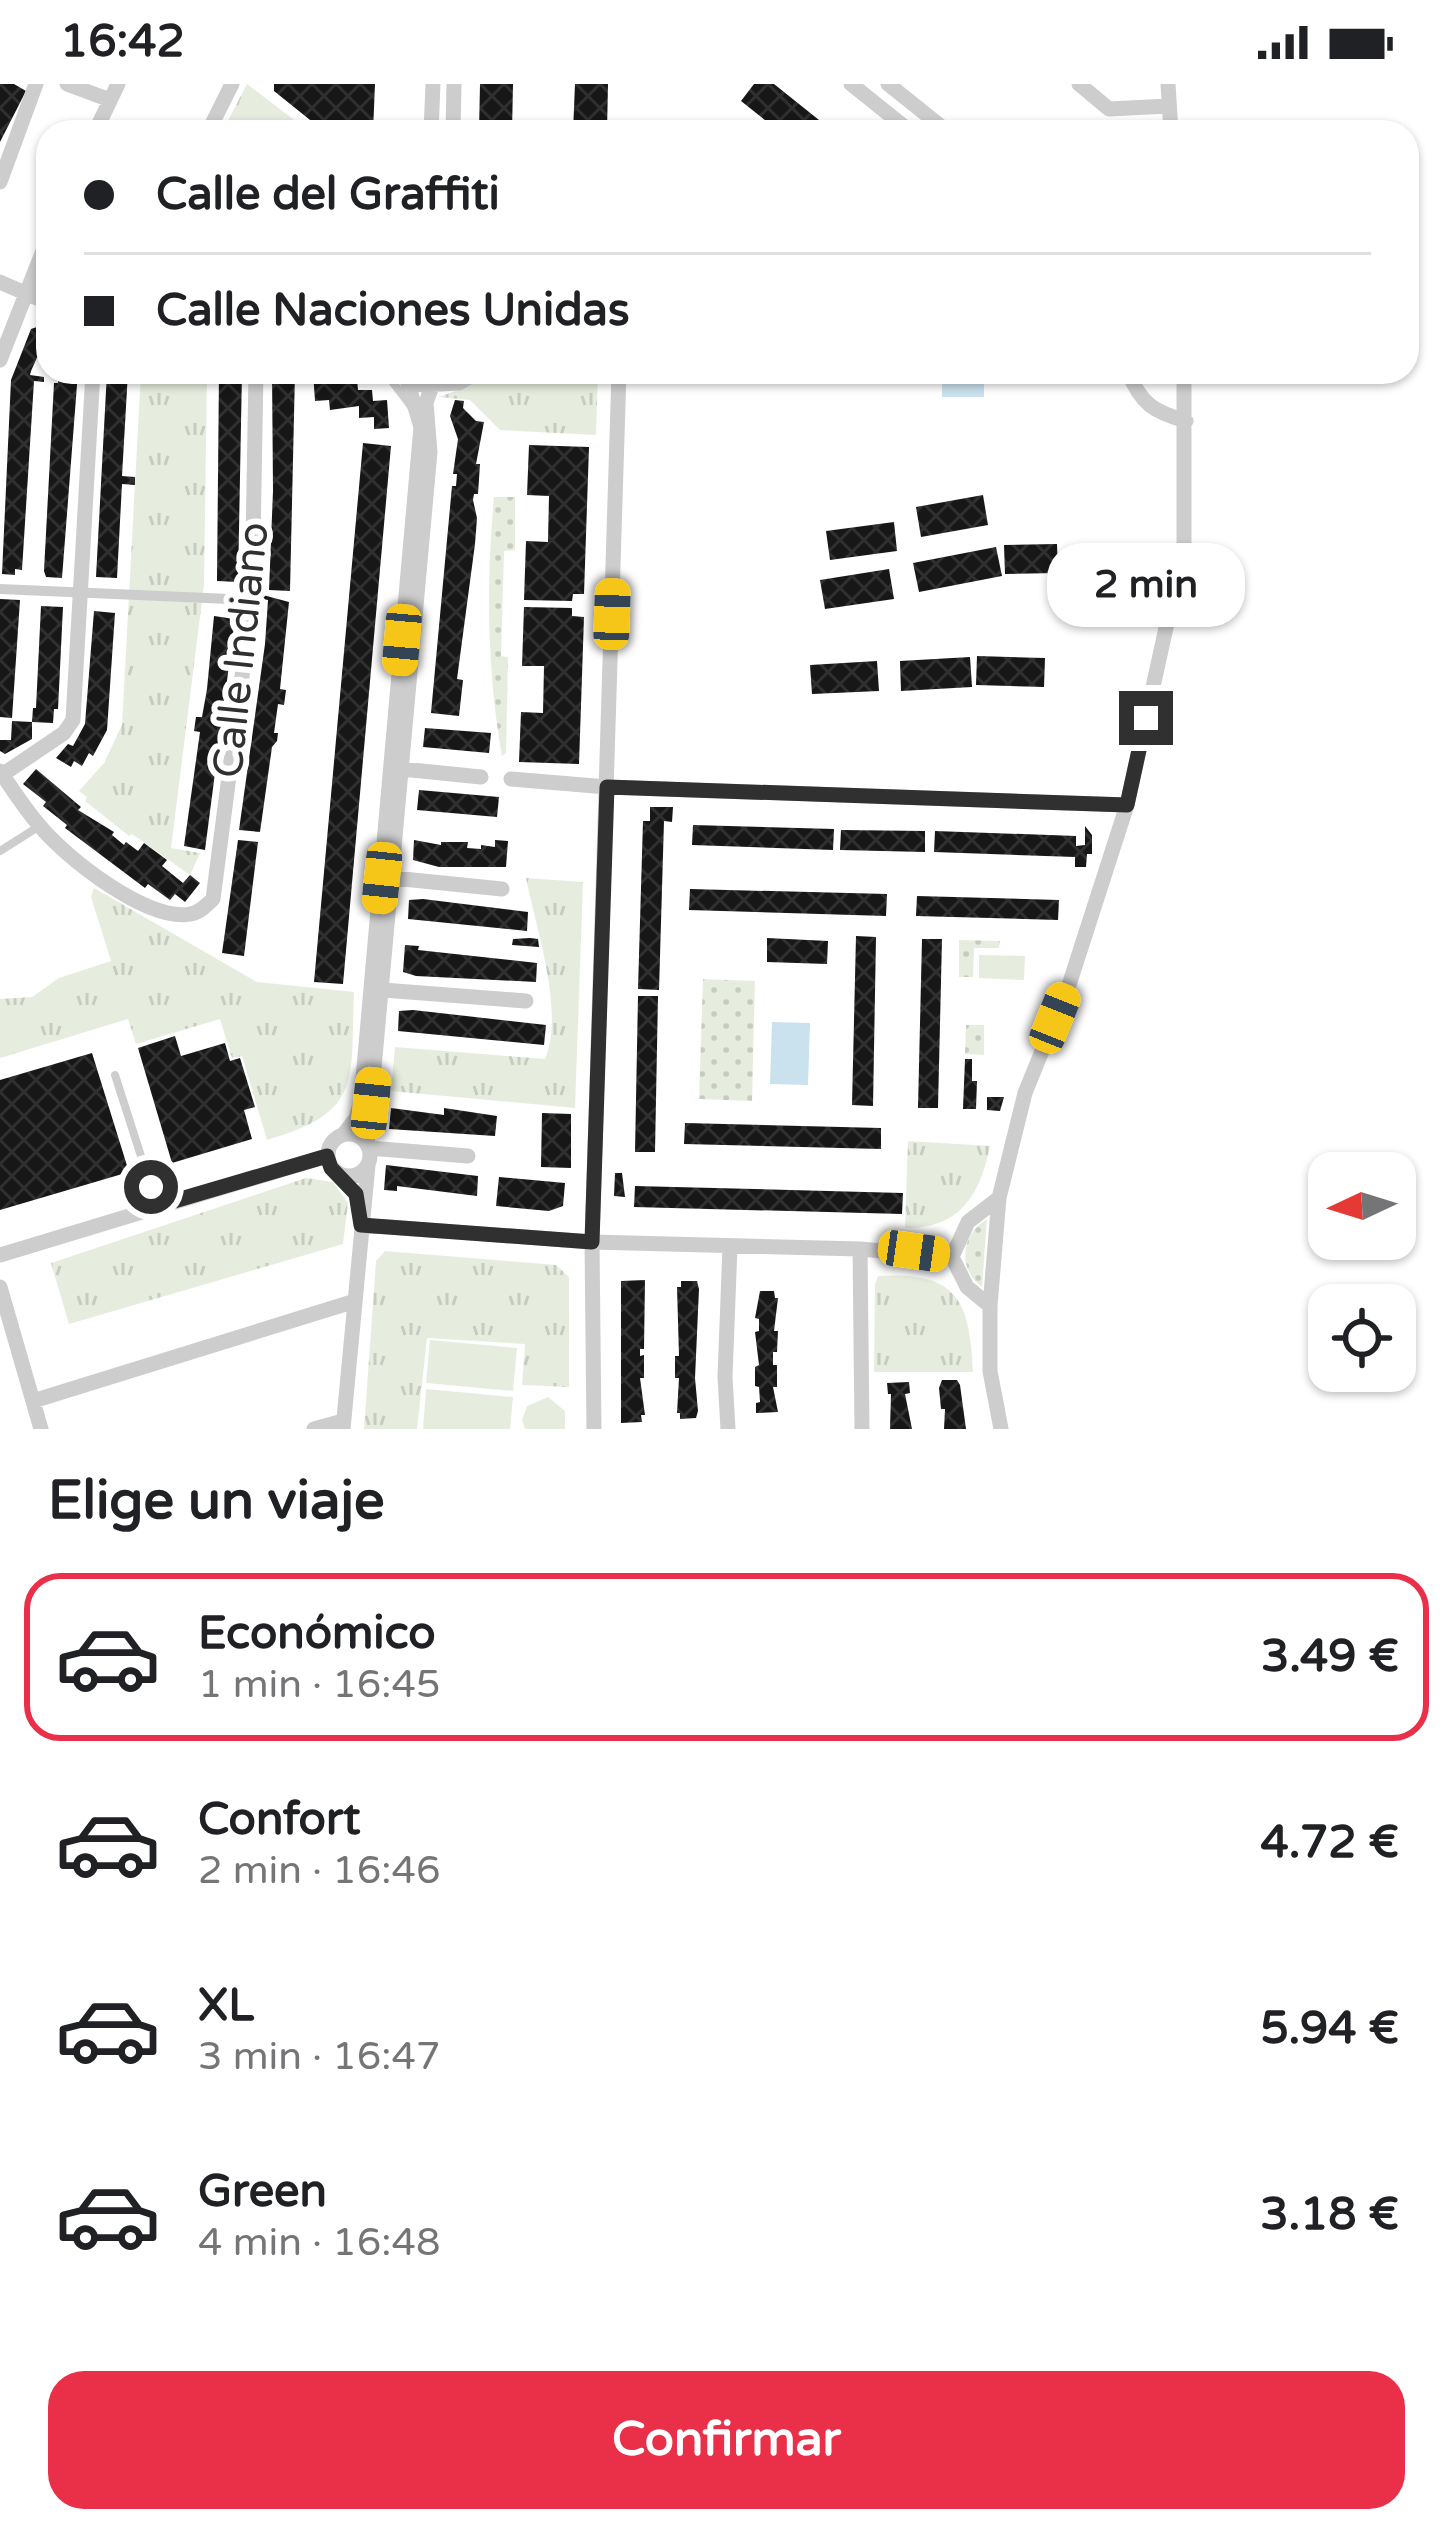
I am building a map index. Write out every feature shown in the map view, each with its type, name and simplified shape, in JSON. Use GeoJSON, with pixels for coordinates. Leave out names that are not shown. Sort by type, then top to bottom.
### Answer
{"type":"FeatureCollection","features":[{"type":"Feature","properties":{"kind":"street"},"geometry":{"type":"LineString","coordinates":[[0,182],[36,84]]}},
{"type":"Feature","properties":{"kind":"street"},"geometry":{"type":"LineString","coordinates":[[67,84],[110,100]]}},
{"type":"Feature","properties":{"kind":"street"},"geometry":{"type":"LineString","coordinates":[[101,120],[118,84]]}},
{"type":"Feature","properties":{"kind":"street"},"geometry":{"type":"LineString","coordinates":[[214,120],[232,84]]}},
{"type":"Feature","properties":{"kind":"street"},"geometry":{"type":"LineString","coordinates":[[432,120],[433,84]]}},
{"type":"Feature","properties":{"kind":"street"},"geometry":{"type":"LineString","coordinates":[[453,120],[454,84]]}},
{"type":"Feature","properties":{"kind":"street"},"geometry":{"type":"LineString","coordinates":[[851,84],[896,120]]}},
{"type":"Feature","properties":{"kind":"street"},"geometry":{"type":"LineString","coordinates":[[887,84],[933,120]]}},
{"type":"Feature","properties":{"kind":"street"},"geometry":{"type":"LineString","coordinates":[[1079,84],[1109,109],[1169,106]]}},
{"type":"Feature","properties":{"kind":"street"},"geometry":{"type":"LineString","coordinates":[[1168,84],[1170,120]]}},
{"type":"Feature","properties":{"kind":"street"},"geometry":{"type":"LineString","coordinates":[[0,360],[36,265]]}},
{"type":"Feature","properties":{"kind":"street"},"geometry":{"type":"LineString","coordinates":[[0,282],[36,298]]}},
{"type":"Feature","properties":{"kind":"street"},"geometry":{"type":"LineString","coordinates":[[39,826],[1,773],[64,733],[74,720],[92,384]]}},
{"type":"Feature","properties":{"kind":"street","name":"Calle Indiano"},"geometry":{"type":"LineString","coordinates":[[39,826],[84,867],[162,913],[190,914],[214,899],[252,600],[256,384]]}},
{"type":"Feature","properties":{"kind":"street"},"geometry":{"type":"LineString","coordinates":[[361,1225],[356,1194],[327,1156],[331,1143],[356,1118],[361,1101],[421,427],[406,384]]}},
{"type":"Feature","properties":{"kind":"street"},"geometry":{"type":"LineString","coordinates":[[427,384],[450,384]]}},
{"type":"Feature","properties":{"kind":"street"},"geometry":{"type":"LineString","coordinates":[[594,1429],[592,1242],[619,384]]}},
{"type":"Feature","properties":{"kind":"street"},"geometry":{"type":"LineString","coordinates":[[1133,384],[1156,413],[1186,421]]}},
{"type":"Feature","properties":{"kind":"street"},"geometry":{"type":"LineString","coordinates":[[1001,1429],[990,1371],[998,1198],[1025,1093],[1070,982],[1127,805],[1184,546],[1184,384]]}},
{"type":"Feature","properties":{"kind":"street"},"geometry":{"type":"LineString","coordinates":[[314,1429],[343,1425],[430,452],[426,403],[432,386]]}},
{"type":"Feature","properties":{"kind":"street"},"geometry":{"type":"LineString","coordinates":[[0,589],[252,600]]}},
{"type":"Feature","properties":{"kind":"street"},"geometry":{"type":"LineString","coordinates":[[403,769],[481,777]]}},
{"type":"Feature","properties":{"kind":"street"},"geometry":{"type":"LineString","coordinates":[[511,779],[607,787],[1127,805]]}},
{"type":"Feature","properties":{"kind":"street"},"geometry":{"type":"LineString","coordinates":[[393,878],[502,889]]}},
{"type":"Feature","properties":{"kind":"street"},"geometry":{"type":"LineString","coordinates":[[382,990],[526,1000]]}},
{"type":"Feature","properties":{"kind":"street"},"geometry":{"type":"LineString","coordinates":[[343,1135],[357,1136],[368,1153]]}},
{"type":"Feature","properties":{"kind":"street"},"geometry":{"type":"LineString","coordinates":[[368,1153],[468,1156]]}},
{"type":"Feature","properties":{"kind":"street"},"geometry":{"type":"LineString","coordinates":[[336,1172],[353,1176],[368,1153]]}},
{"type":"Feature","properties":{"kind":"street"},"geometry":{"type":"LineString","coordinates":[[0,1255],[327,1156]]}},
{"type":"Feature","properties":{"kind":"street"},"geometry":{"type":"LineString","coordinates":[[952,1257],[968,1222],[998,1198]]}},
{"type":"Feature","properties":{"kind":"street"},"geometry":{"type":"LineString","coordinates":[[361,1225],[592,1242],[860,1249],[952,1257]]}},
{"type":"Feature","properties":{"kind":"street"},"geometry":{"type":"LineString","coordinates":[[728,1429],[724,1377],[730,1246]]}},
{"type":"Feature","properties":{"kind":"street"},"geometry":{"type":"LineString","coordinates":[[860,1249],[862,1429]]}},
{"type":"Feature","properties":{"kind":"street"},"geometry":{"type":"LineString","coordinates":[[952,1257],[967,1287],[990,1306]]}},
{"type":"Feature","properties":{"kind":"street"},"geometry":{"type":"LineString","coordinates":[[0,1288],[41,1429]]}},
{"type":"Feature","properties":{"kind":"street"},"geometry":{"type":"LineString","coordinates":[[33,1401],[352,1302]]}},
{"type":"Feature","properties":{"kind":"lane"},"geometry":{"type":"LineString","coordinates":[[393,384],[408,407],[417,410]]}},
{"type":"Feature","properties":{"kind":"lane"},"geometry":{"type":"LineString","coordinates":[[0,851],[39,826]]}},
{"type":"Feature","properties":{"kind":"lane"},"geometry":{"type":"LineString","coordinates":[[116,1075],[157,1206]]}},
{"type":"Feature","properties":{"kind":"green space"},"geometry":{"type":"Polygon","coordinates":[[[247,84],[294,120],[228,120],[247,84]]]}},
{"type":"Feature","properties":{"kind":"green space"},"geometry":{"type":"Polygon","coordinates":[[[140,384],[207,384],[204,585],[171,848],[200,853],[190,875],[129,836],[79,791],[104,763],[122,725],[140,384]]]}},
{"type":"Feature","properties":{"kind":"green space"},"geometry":{"type":"Polygon","coordinates":[[[470,384],[598,384],[596,435],[500,430],[470,400],[439,397],[470,384]]]}},
{"type":"Feature","properties":{"kind":"green space"},"geometry":{"type":"Polygon","coordinates":[[[494,497],[515,497],[515,550],[504,551],[501,656],[508,657],[506,753],[502,756],[489,627],[494,497]]]}},
{"type":"Feature","properties":{"kind":"green space"},"geometry":{"type":"Polygon","coordinates":[[[526,878],[583,882],[575,1108],[391,1091],[395,1047],[545,1059],[552,1018],[550,994],[526,878]]]}},
{"type":"Feature","properties":{"kind":"green space"},"geometry":{"type":"Polygon","coordinates":[[[94,888],[257,982],[354,992],[350,1071],[336,1104],[321,1118],[267,1140],[242,1056],[232,1058],[220,1019],[136,1044],[128,1019],[0,1058],[0,999],[32,997],[59,978],[111,961],[91,897],[94,888]]]}},
{"type":"Feature","properties":{"kind":"green space"},"geometry":{"type":"Polygon","coordinates":[[[959,940],[1000,941],[999,948],[974,948],[973,977],[959,977],[959,940]]]}},
{"type":"Feature","properties":{"kind":"green space"},"geometry":{"type":"Polygon","coordinates":[[[979,955],[1025,956],[1024,980],[979,978],[979,955]]]}},
{"type":"Feature","properties":{"kind":"green space"},"geometry":{"type":"Polygon","coordinates":[[[703,979],[755,981],[752,1101],[699,1099],[703,979]]]}},
{"type":"Feature","properties":{"kind":"green space"},"geometry":{"type":"Polygon","coordinates":[[[966,1025],[984,1025],[984,1055],[965,1054],[966,1025]]]}},
{"type":"Feature","properties":{"kind":"green space"},"geometry":{"type":"Polygon","coordinates":[[[908,1141],[990,1146],[980,1180],[964,1206],[924,1227],[905,1228],[908,1141]]]}},
{"type":"Feature","properties":{"kind":"green space"},"geometry":{"type":"Polygon","coordinates":[[[306,1178],[333,1182],[348,1203],[343,1244],[69,1324],[51,1263],[306,1178]]]}},
{"type":"Feature","properties":{"kind":"green space"},"geometry":{"type":"Polygon","coordinates":[[[987,1219],[982,1287],[969,1271],[965,1252],[972,1233],[987,1219]]]}},
{"type":"Feature","properties":{"kind":"green space"},"geometry":{"type":"Polygon","coordinates":[[[385,1251],[556,1265],[569,1277],[569,1387],[522,1385],[525,1344],[427,1338],[417,1429],[364,1429],[376,1261],[385,1251]]]}},
{"type":"Feature","properties":{"kind":"green space"},"geometry":{"type":"Polygon","coordinates":[[[878,1276],[926,1279],[954,1295],[968,1326],[973,1372],[874,1372],[878,1276]]]}},
{"type":"Feature","properties":{"kind":"green space"},"geometry":{"type":"Polygon","coordinates":[[[430,1340],[517,1348],[513,1391],[426,1383],[430,1340]]]}},
{"type":"Feature","properties":{"kind":"green space"},"geometry":{"type":"Polygon","coordinates":[[[426,1389],[513,1397],[510,1429],[423,1429],[426,1389]]]}},
{"type":"Feature","properties":{"kind":"green space"},"geometry":{"type":"Polygon","coordinates":[[[548,1397],[565,1411],[565,1429],[525,1429],[522,1420],[527,1406],[548,1397]]]}},
{"type":"Feature","properties":{"kind":"water"},"geometry":{"type":"Polygon","coordinates":[[[942,384],[984,384],[984,397],[942,397],[942,384]]]}},
{"type":"Feature","properties":{"kind":"water"},"geometry":{"type":"Polygon","coordinates":[[[772,1022],[810,1023],[808,1085],[770,1084],[772,1022]]]}},
{"type":"Feature","properties":{"kind":"building"},"geometry":{"type":"Polygon","coordinates":[[[0,84],[14,84],[26,91],[0,142],[0,84]]]}},
{"type":"Feature","properties":{"kind":"building"},"geometry":{"type":"Polygon","coordinates":[[[274,84],[375,84],[374,120],[310,120],[274,91],[274,84]]]}},
{"type":"Feature","properties":{"kind":"building"},"geometry":{"type":"Polygon","coordinates":[[[480,84],[513,84],[512,120],[479,120],[480,84]]]}},
{"type":"Feature","properties":{"kind":"building"},"geometry":{"type":"Polygon","coordinates":[[[575,84],[608,84],[607,120],[574,120],[575,84]]]}},
{"type":"Feature","properties":{"kind":"building"},"geometry":{"type":"Polygon","coordinates":[[[754,84],[774,84],[819,120],[765,120],[741,101],[754,84]]]}},
{"type":"Feature","properties":{"kind":"building"},"geometry":{"type":"Polygon","coordinates":[[[36,327],[36,361],[30,375],[36,376],[36,381],[22,570],[2,574],[11,380],[31,329],[36,327]]]}},
{"type":"Feature","properties":{"kind":"building"},"geometry":{"type":"Polygon","coordinates":[[[54,384],[77,384],[62,578],[46,577],[54,384]]]}},
{"type":"Feature","properties":{"kind":"building"},"geometry":{"type":"Polygon","coordinates":[[[106,384],[127,384],[122,476],[135,477],[135,485],[122,484],[117,578],[96,577],[106,384]]]}},
{"type":"Feature","properties":{"kind":"building"},"geometry":{"type":"Polygon","coordinates":[[[219,384],[242,384],[238,582],[217,581],[219,384]]]}},
{"type":"Feature","properties":{"kind":"building"},"geometry":{"type":"Polygon","coordinates":[[[272,384],[295,384],[290,591],[269,590],[272,384]]]}},
{"type":"Feature","properties":{"kind":"building"},"geometry":{"type":"Polygon","coordinates":[[[314,384],[357,384],[358,390],[372,390],[373,401],[387,400],[389,428],[374,429],[374,417],[359,418],[359,406],[330,410],[329,400],[315,401],[314,384]]]}},
{"type":"Feature","properties":{"kind":"building"},"geometry":{"type":"Polygon","coordinates":[[[455,400],[464,401],[463,408],[476,421],[484,422],[476,464],[480,464],[478,494],[473,500],[475,544],[457,679],[463,680],[459,716],[431,713],[452,486],[456,486],[457,474],[453,474],[458,439],[450,416],[455,400]]]}},
{"type":"Feature","properties":{"kind":"building"},"geometry":{"type":"Polygon","coordinates":[[[363,443],[391,446],[343,984],[314,982],[363,443]]]}},
{"type":"Feature","properties":{"kind":"building"},"geometry":{"type":"Polygon","coordinates":[[[529,445],[589,447],[584,594],[573,594],[572,601],[524,600],[526,541],[548,542],[549,496],[527,495],[529,445]]]}},
{"type":"Feature","properties":{"kind":"building"},"geometry":{"type":"Polygon","coordinates":[[[983,495],[988,525],[921,537],[916,507],[983,495]]]}},
{"type":"Feature","properties":{"kind":"building"},"geometry":{"type":"Polygon","coordinates":[[[894,522],[897,551],[830,560],[826,531],[894,522]]]}},
{"type":"Feature","properties":{"kind":"building"},"geometry":{"type":"Polygon","coordinates":[[[1057,544],[1058,573],[1005,574],[1004,545],[1057,544]]]}},
{"type":"Feature","properties":{"kind":"building"},"geometry":{"type":"Polygon","coordinates":[[[996,547],[1002,576],[919,592],[913,563],[996,547]]]}},
{"type":"Feature","properties":{"kind":"building"},"geometry":{"type":"Polygon","coordinates":[[[889,569],[894,599],[825,609],[820,580],[889,569]]]}},
{"type":"Feature","properties":{"kind":"building"},"geometry":{"type":"Polygon","coordinates":[[[263,595],[289,602],[280,689],[286,690],[284,705],[278,704],[277,741],[272,747],[260,832],[239,830],[265,644],[268,600],[263,595]]]}},
{"type":"Feature","properties":{"kind":"building"},"geometry":{"type":"Polygon","coordinates":[[[0,599],[20,600],[12,718],[0,717],[0,599]]]}},
{"type":"Feature","properties":{"kind":"building"},"geometry":{"type":"Polygon","coordinates":[[[41,606],[63,607],[58,709],[54,709],[53,723],[32,722],[41,606]]]}},
{"type":"Feature","properties":{"kind":"building"},"geometry":{"type":"Polygon","coordinates":[[[524,607],[572,608],[572,616],[584,617],[579,764],[519,762],[521,712],[543,713],[544,666],[522,666],[524,607]]]}},
{"type":"Feature","properties":{"kind":"building"},"geometry":{"type":"Polygon","coordinates":[[[94,611],[115,613],[107,730],[93,756],[89,753],[82,766],[74,761],[71,767],[56,758],[68,744],[73,746],[85,724],[94,611]]]}},
{"type":"Feature","properties":{"kind":"building"},"geometry":{"type":"Polygon","coordinates":[[[214,616],[235,619],[205,850],[184,846],[200,732],[194,731],[207,689],[214,616]]]}},
{"type":"Feature","properties":{"kind":"building"},"geometry":{"type":"Polygon","coordinates":[[[977,656],[1045,658],[1044,687],[976,685],[977,656]]]}},
{"type":"Feature","properties":{"kind":"building"},"geometry":{"type":"Polygon","coordinates":[[[970,657],[972,687],[901,691],[900,661],[970,657]]]}},
{"type":"Feature","properties":{"kind":"building"},"geometry":{"type":"Polygon","coordinates":[[[877,661],[879,691],[812,694],[810,665],[877,661]]]}},
{"type":"Feature","properties":{"kind":"building"},"geometry":{"type":"Polygon","coordinates":[[[12,721],[32,722],[32,739],[5,754],[0,751],[0,740],[11,740],[12,721]]]}},
{"type":"Feature","properties":{"kind":"building"},"geometry":{"type":"Polygon","coordinates":[[[425,728],[491,733],[489,753],[423,747],[425,728]]]}},
{"type":"Feature","properties":{"kind":"building"},"geometry":{"type":"Polygon","coordinates":[[[36,769],[124,845],[138,851],[144,843],[167,860],[162,866],[183,883],[190,875],[200,883],[185,902],[175,894],[170,900],[148,884],[145,888],[43,806],[46,802],[23,784],[36,769]]]}},
{"type":"Feature","properties":{"kind":"building"},"geometry":{"type":"Polygon","coordinates":[[[419,790],[499,797],[497,817],[417,810],[419,790]]]}},
{"type":"Feature","properties":{"kind":"building"},"geometry":{"type":"Polygon","coordinates":[[[650,807],[673,807],[672,822],[664,821],[659,990],[638,989],[643,821],[650,821],[650,807]]]}},
{"type":"Feature","properties":{"kind":"building"},"geometry":{"type":"Polygon","coordinates":[[[693,825],[834,829],[833,850],[692,845],[693,825]]]}},
{"type":"Feature","properties":{"kind":"building"},"geometry":{"type":"Polygon","coordinates":[[[1085,826],[1092,835],[1086,867],[1075,867],[1075,857],[934,852],[935,831],[1076,836],[1076,846],[1085,845],[1085,826]]]}},
{"type":"Feature","properties":{"kind":"building"},"geometry":{"type":"Polygon","coordinates":[[[841,830],[925,831],[925,852],[840,850],[841,830]]]}},
{"type":"Feature","properties":{"kind":"building"},"geometry":{"type":"Polygon","coordinates":[[[238,840],[258,842],[244,956],[222,953],[238,840]]]}},
{"type":"Feature","properties":{"kind":"building"},"geometry":{"type":"Polygon","coordinates":[[[414,840],[441,845],[468,842],[467,848],[481,849],[481,845],[495,847],[495,840],[508,841],[506,867],[439,867],[413,860],[414,840]]]}},
{"type":"Feature","properties":{"kind":"building"},"geometry":{"type":"Polygon","coordinates":[[[690,889],[887,894],[886,916],[689,910],[690,889]]]}},
{"type":"Feature","properties":{"kind":"building"},"geometry":{"type":"Polygon","coordinates":[[[917,896],[1059,900],[1058,920],[916,916],[917,896]]]}},
{"type":"Feature","properties":{"kind":"building"},"geometry":{"type":"Polygon","coordinates":[[[409,900],[528,912],[527,931],[408,919],[409,900]]]}},
{"type":"Feature","properties":{"kind":"building"},"geometry":{"type":"Polygon","coordinates":[[[856,936],[876,937],[873,1106],[852,1105],[856,936]]]}},
{"type":"Feature","properties":{"kind":"building"},"geometry":{"type":"Polygon","coordinates":[[[767,938],[828,941],[827,964],[767,962],[767,938]]]}},
{"type":"Feature","properties":{"kind":"building"},"geometry":{"type":"Polygon","coordinates":[[[513,939],[538,939],[539,947],[512,945],[513,939]]]}},
{"type":"Feature","properties":{"kind":"building"},"geometry":{"type":"Polygon","coordinates":[[[922,939],[942,939],[938,1108],[918,1108],[922,939]]]}},
{"type":"Feature","properties":{"kind":"building"},"geometry":{"type":"Polygon","coordinates":[[[405,945],[537,963],[536,982],[416,976],[403,972],[405,945]]]}},
{"type":"Feature","properties":{"kind":"building"},"geometry":{"type":"Polygon","coordinates":[[[638,996],[658,996],[655,1152],[635,1152],[638,996]]]}},
{"type":"Feature","properties":{"kind":"building"},"geometry":{"type":"Polygon","coordinates":[[[399,1011],[546,1025],[544,1045],[398,1031],[399,1011]]]}},
{"type":"Feature","properties":{"kind":"building"},"geometry":{"type":"Polygon","coordinates":[[[175,1036],[181,1056],[225,1043],[230,1061],[240,1058],[255,1107],[244,1110],[252,1139],[172,1163],[138,1048],[175,1036]]]}},
{"type":"Feature","properties":{"kind":"building"},"geometry":{"type":"Polygon","coordinates":[[[92,1053],[129,1172],[0,1210],[0,1080],[92,1053]]]}},
{"type":"Feature","properties":{"kind":"building"},"geometry":{"type":"Polygon","coordinates":[[[965,1059],[972,1059],[972,1081],[977,1081],[976,1109],[963,1109],[965,1059]]]}},
{"type":"Feature","properties":{"kind":"building"},"geometry":{"type":"Polygon","coordinates":[[[987,1097],[1004,1097],[1000,1111],[987,1110],[987,1097]]]}},
{"type":"Feature","properties":{"kind":"building"},"geometry":{"type":"Polygon","coordinates":[[[391,1108],[444,1115],[444,1108],[497,1116],[495,1136],[389,1129],[391,1108]]]}},
{"type":"Feature","properties":{"kind":"building"},"geometry":{"type":"Polygon","coordinates":[[[542,1113],[571,1114],[571,1168],[541,1167],[542,1113]]]}},
{"type":"Feature","properties":{"kind":"building"},"geometry":{"type":"Polygon","coordinates":[[[685,1123],[881,1128],[881,1149],[684,1144],[685,1123]]]}},
{"type":"Feature","properties":{"kind":"building"},"geometry":{"type":"Polygon","coordinates":[[[386,1165],[478,1176],[477,1196],[397,1186],[397,1191],[384,1190],[386,1165]]]}},
{"type":"Feature","properties":{"kind":"building"},"geometry":{"type":"Polygon","coordinates":[[[615,1173],[622,1173],[625,1197],[614,1196],[615,1173]]]}},
{"type":"Feature","properties":{"kind":"building"},"geometry":{"type":"Polygon","coordinates":[[[499,1177],[565,1183],[563,1206],[549,1211],[496,1206],[499,1177]]]}},
{"type":"Feature","properties":{"kind":"building"},"geometry":{"type":"Polygon","coordinates":[[[635,1186],[903,1193],[902,1214],[634,1207],[635,1186]]]}},
{"type":"Feature","properties":{"kind":"building"},"geometry":{"type":"Polygon","coordinates":[[[645,1280],[644,1349],[640,1349],[644,1378],[640,1378],[645,1415],[641,1415],[642,1422],[621,1423],[621,1281],[645,1280]]]}},
{"type":"Feature","properties":{"kind":"building"},"geometry":{"type":"Polygon","coordinates":[[[681,1281],[697,1281],[699,1289],[698,1411],[696,1418],[680,1419],[675,1356],[679,1356],[677,1287],[681,1281]]]}},
{"type":"Feature","properties":{"kind":"building"},"geometry":{"type":"Polygon","coordinates":[[[760,1291],[774,1291],[778,1298],[777,1352],[773,1352],[777,1387],[773,1387],[778,1412],[756,1413],[760,1402],[755,1386],[759,1319],[755,1318],[760,1291]]]}},
{"type":"Feature","properties":{"kind":"building"},"geometry":{"type":"Polygon","coordinates":[[[942,1380],[957,1380],[960,1385],[966,1429],[944,1429],[942,1380]]]}},
{"type":"Feature","properties":{"kind":"building"},"geometry":{"type":"Polygon","coordinates":[[[909,1382],[910,1393],[905,1394],[912,1429],[890,1429],[887,1383],[909,1382]]]}},
{"type":"Feature","properties":{"kind":"route"},"geometry":{"type":"LineString","coordinates":[[151,1187],[157,1206],[327,1156],[331,1168],[356,1194],[361,1225],[592,1242],[607,787],[1127,805],[1146,718]]}}]}
